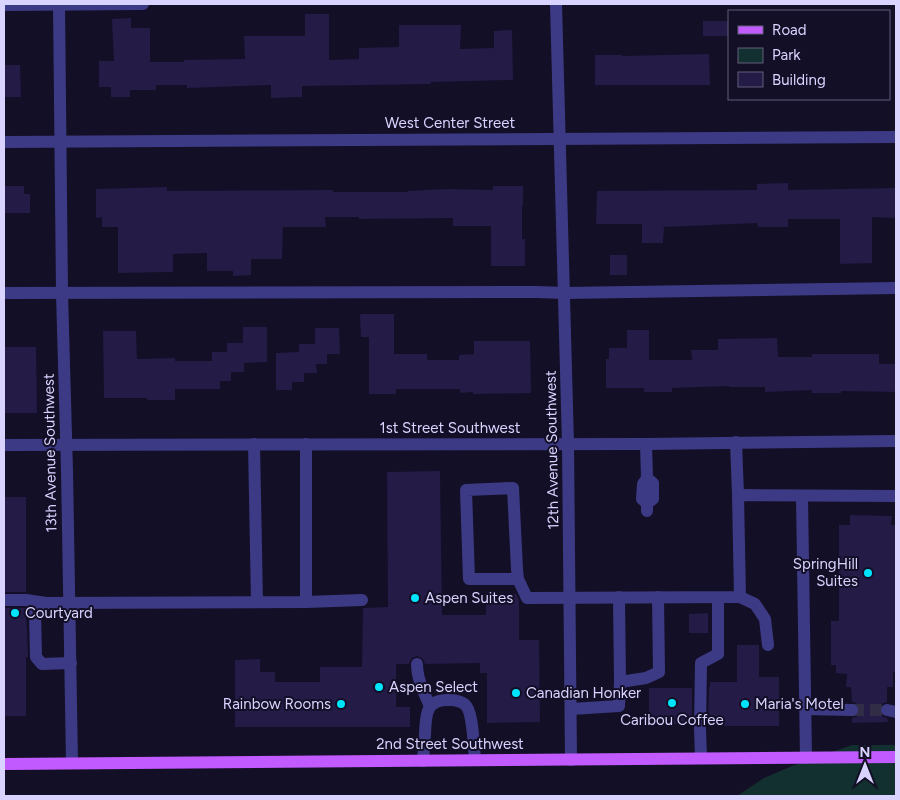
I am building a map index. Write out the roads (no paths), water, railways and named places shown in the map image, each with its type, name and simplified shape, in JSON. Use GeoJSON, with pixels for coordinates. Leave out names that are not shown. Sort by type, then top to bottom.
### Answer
{"type":"FeatureCollection","features":[{"type":"Feature","properties":{"kind":"main road","name":"2nd Street Southwest"},"geometry":{"type":"LineString","coordinates":[[4,764],[896,757]]}},
{"type":"Feature","properties":{"kind":"street","name":"13th Avenue Southwest"},"geometry":{"type":"LineString","coordinates":[[59,4],[62,293],[72,763]]}},
{"type":"Feature","properties":{"kind":"street"},"geometry":{"type":"LineString","coordinates":[[4,5],[143,4]]}},
{"type":"Feature","properties":{"kind":"street","name":"12th Avenue Southwest"},"geometry":{"type":"LineString","coordinates":[[556,4],[568,444],[571,760]]}},
{"type":"Feature","properties":{"kind":"street","name":"West Center Street"},"geometry":{"type":"LineString","coordinates":[[4,142],[896,137]]}},
{"type":"Feature","properties":{"kind":"street"},"geometry":{"type":"LineString","coordinates":[[4,293],[564,293],[896,288]]}},
{"type":"Feature","properties":{"kind":"street","name":"1st Street Southwest"},"geometry":{"type":"LineString","coordinates":[[4,445],[646,444],[896,441]]}},
{"type":"Feature","properties":{"kind":"street"},"geometry":{"type":"LineString","coordinates":[[736,442],[740,597]]}},
{"type":"Feature","properties":{"kind":"street"},"geometry":{"type":"LineString","coordinates":[[254,444],[256,602]]}},
{"type":"Feature","properties":{"kind":"street"},"geometry":{"type":"LineString","coordinates":[[306,444],[306,602]]}},
{"type":"Feature","properties":{"kind":"street"},"geometry":{"type":"LineString","coordinates":[[646,444],[647,478],[653,483],[653,499],[647,507]]}},
{"type":"Feature","properties":{"kind":"street"},"geometry":{"type":"LineString","coordinates":[[518,579],[469,579],[466,490],[513,488],[518,579],[526,598],[740,597],[755,604],[765,619],[768,645]]}},
{"type":"Feature","properties":{"kind":"street"},"geometry":{"type":"LineString","coordinates":[[738,496],[896,496]]}},
{"type":"Feature","properties":{"kind":"street"},"geometry":{"type":"LineString","coordinates":[[802,496],[806,758]]}},
{"type":"Feature","properties":{"kind":"street"},"geometry":{"type":"LineString","coordinates":[[571,708],[619,706],[619,597]]}},
{"type":"Feature","properties":{"kind":"street"},"geometry":{"type":"LineString","coordinates":[[620,682],[646,678],[659,672],[658,597]]}},
{"type":"Feature","properties":{"kind":"street"},"geometry":{"type":"LineString","coordinates":[[701,758],[701,663],[718,654],[718,598]]}},
{"type":"Feature","properties":{"kind":"street"},"geometry":{"type":"LineString","coordinates":[[4,600],[46,602],[306,602],[362,600]]}},
{"type":"Feature","properties":{"kind":"street"},"geometry":{"type":"LineString","coordinates":[[46,602],[35,612],[36,657],[42,664],[70,663]]}},
{"type":"Feature","properties":{"kind":"street"},"geometry":{"type":"LineString","coordinates":[[417,664],[422,689],[430,706]]}},
{"type":"Feature","properties":{"kind":"street"},"geometry":{"type":"LineString","coordinates":[[423,761],[426,715],[430,706],[440,700],[459,701],[467,707],[475,760]]}},
{"type":"Feature","properties":{"kind":"street"},"geometry":{"type":"LineString","coordinates":[[805,709],[852,710]]}},
{"type":"Feature","properties":{"kind":"tunnel"},"geometry":{"type":"LineString","coordinates":[[852,710],[887,710]]}},
{"type":"Feature","properties":{"kind":"place","name":"SpringHill Suites"},"geometry":{"type":"Point","coordinates":[868,573]}},
{"type":"Feature","properties":{"kind":"place","name":"Aspen Suites"},"geometry":{"type":"Point","coordinates":[415,598]}},
{"type":"Feature","properties":{"kind":"place","name":"Courtyard"},"geometry":{"type":"Point","coordinates":[15,613]}},
{"type":"Feature","properties":{"kind":"place","name":"Aspen Select"},"geometry":{"type":"Point","coordinates":[379,687]}},
{"type":"Feature","properties":{"kind":"place","name":"Canadian Honker"},"geometry":{"type":"Point","coordinates":[516,693]}},
{"type":"Feature","properties":{"kind":"place","name":"Caribou Coffee"},"geometry":{"type":"Point","coordinates":[672,703]}},
{"type":"Feature","properties":{"kind":"place","name":"Rainbow Rooms"},"geometry":{"type":"Point","coordinates":[341,704]}},
{"type":"Feature","properties":{"kind":"place","name":"Maria's Motel"},"geometry":{"type":"Point","coordinates":[745,704]}}]}
